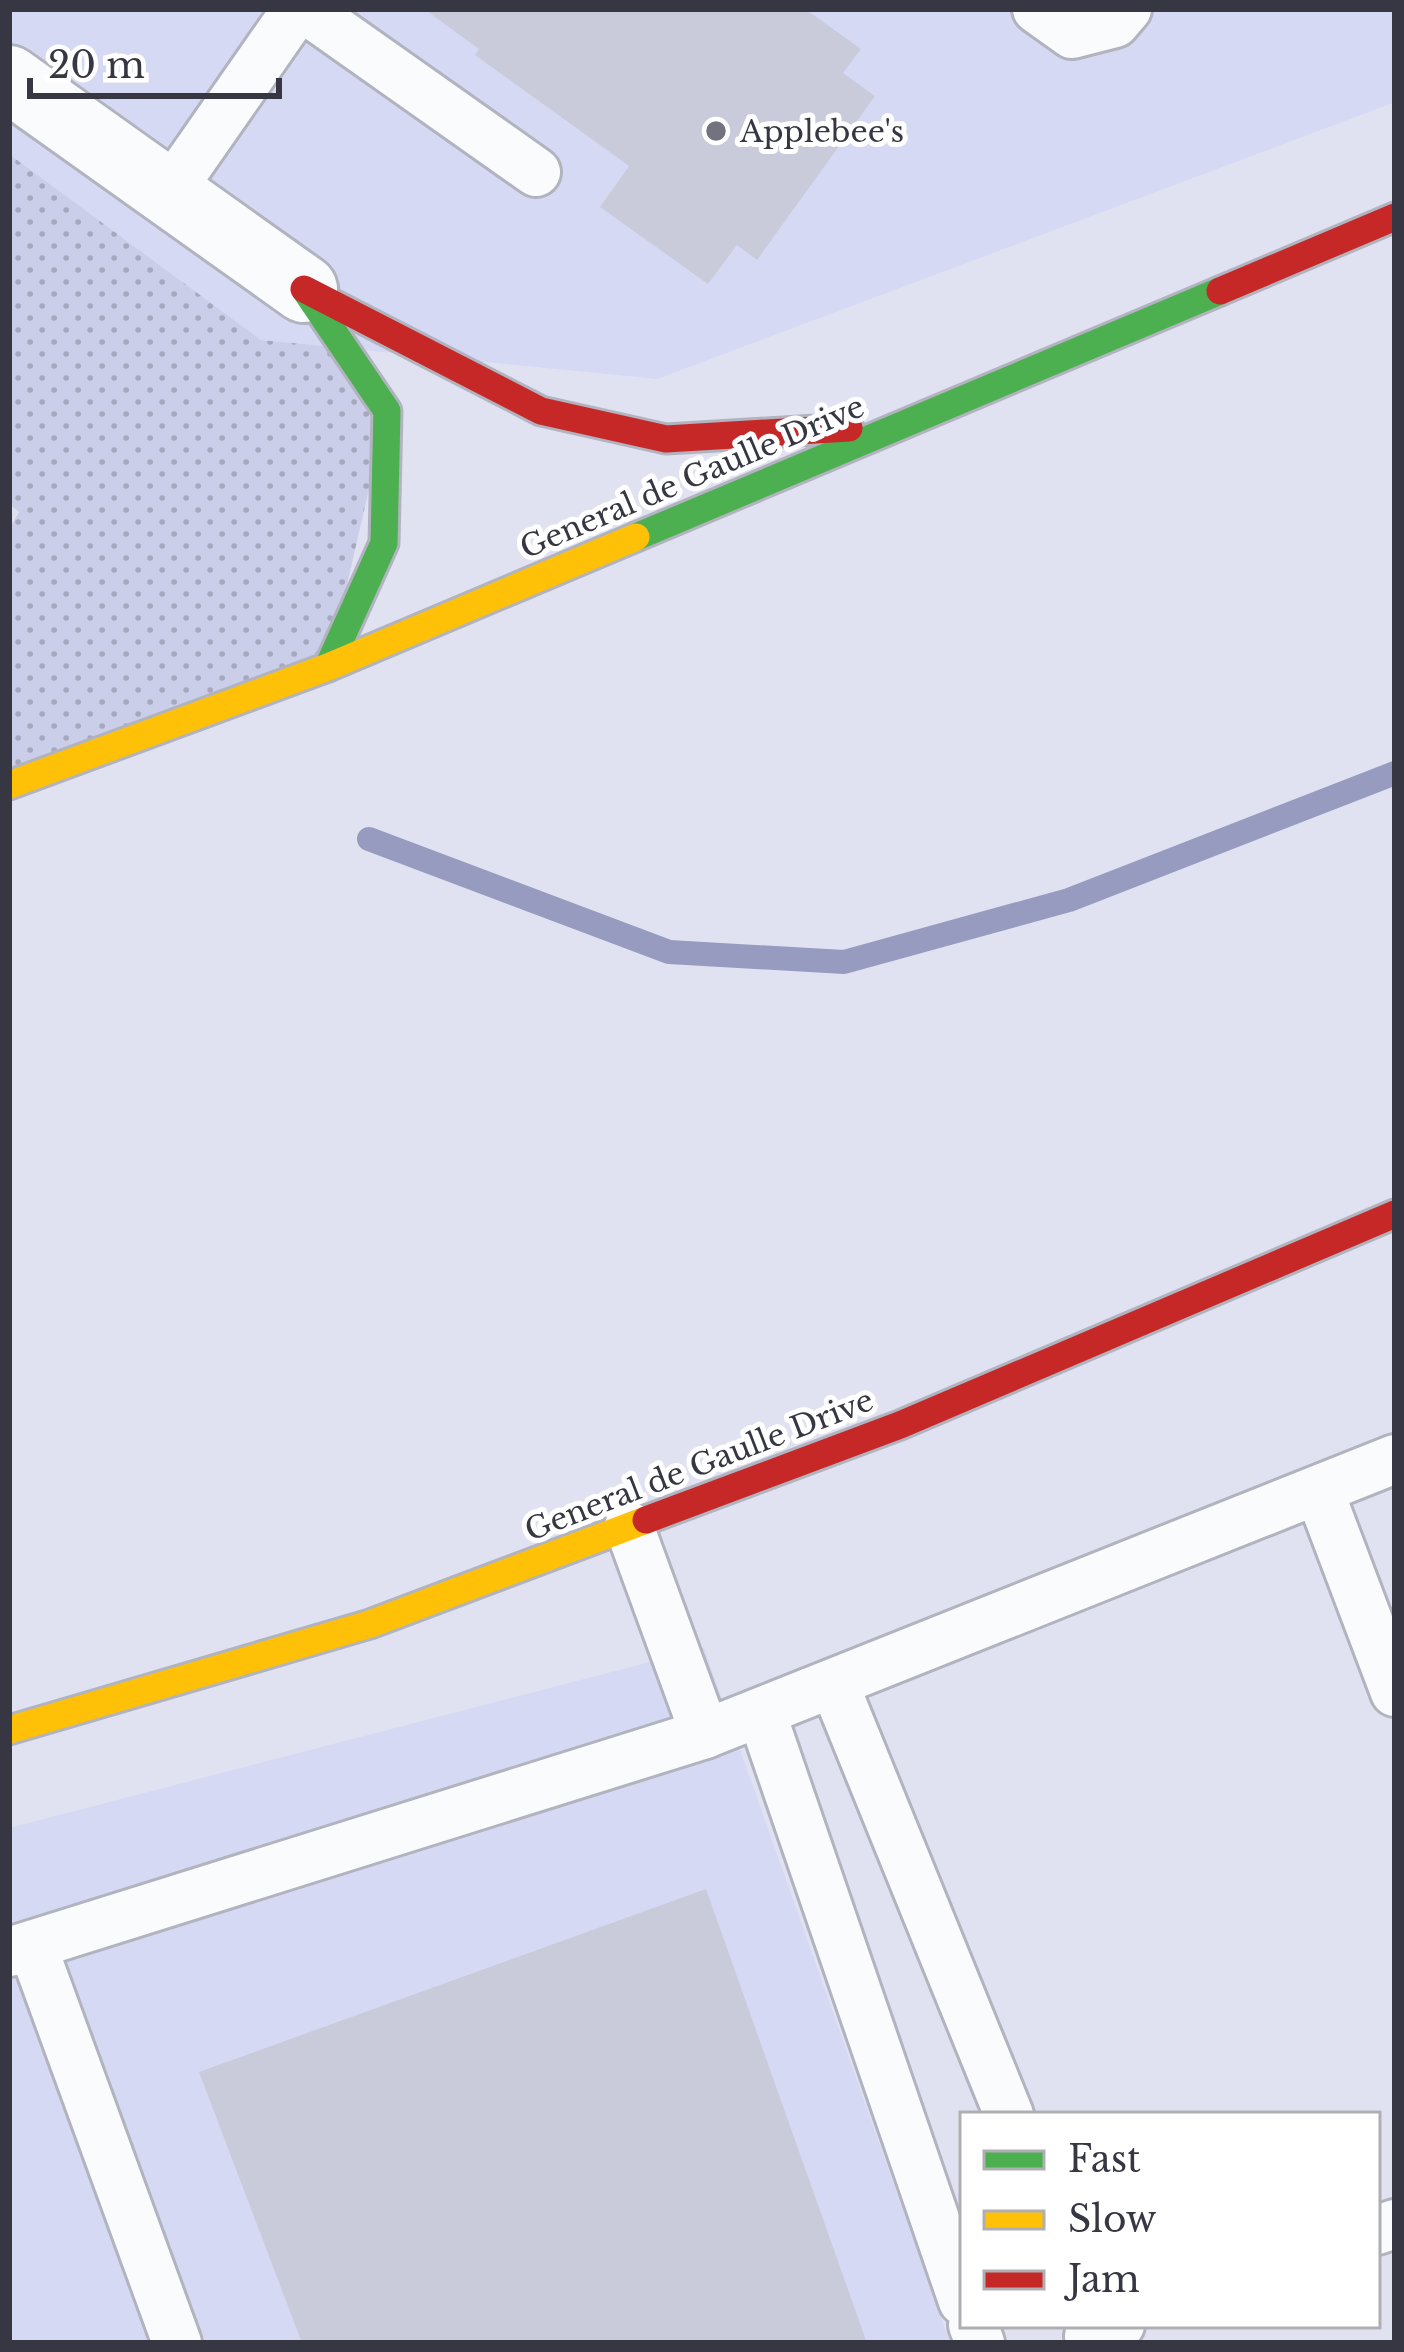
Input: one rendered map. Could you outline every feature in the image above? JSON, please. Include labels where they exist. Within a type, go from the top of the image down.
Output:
[{"type":"main road","name":"General de Gaulle Drive","points":[[9,785],[328,667],[1395,217]]},
{"type":"main road","points":[[304,289],[541,411],[666,439],[900,425]]},
{"type":"main road","points":[[304,289],[387,411],[384,543],[328,667]]},
{"type":"main road","name":"General de Gaulle Drive","points":[[9,1730],[370,1624],[900,1425],[1395,1214]]},
{"type":"street","points":[[9,79],[304,289]]},
{"type":"lane","points":[[168,194],[301,9],[536,172]]},
{"type":"lane","points":[[1037,9],[1072,34],[1114,22],[1126,9]]},
{"type":"lane","points":[[177,2343],[20,1948],[705,1734],[1395,1459]]},
{"type":"lane","points":[[1319,1491],[1395,1692]]},
{"type":"lane","points":[[629,1526],[705,1734]]},
{"type":"lane","points":[[834,1684],[1008,2112]]},
{"type":"lane","points":[[761,1712],[960,2291]]},
{"type":"shaded area","points":[[9,9],[1395,9],[1395,102],[657,379],[261,340],[9,154]]},
{"type":"shaded area","points":[[9,154],[261,340],[344,348],[387,411],[328,667],[9,785],[9,529],[19,512],[9,504]]},
{"type":"shaded area","points":[[704,1648],[950,2343],[9,2343],[9,1828]]},
{"type":"building","name":"Applebee's","points":[[424,9],[805,9],[861,49],[843,73],[875,96],[757,260],[737,245],[708,284],[600,207],[629,166],[475,55],[479,49]]},
{"type":"building","points":[[706,1889],[867,2343],[302,2343],[199,2072]]},
{"type":"waterway","points":[[369,839],[669,952],[844,962],[1069,900],[1395,773]]},
{"type":"traffic: fast","points":[[636,537],[1220,291]]},
{"type":"traffic: fast","points":[[307,293],[387,411],[384,543],[328,667]]},
{"type":"traffic: slow","points":[[9,785],[328,667],[636,537]]},
{"type":"traffic: slow","points":[[9,1730],[370,1624],[646,1520]]},
{"type":"traffic: jam","points":[[1220,291],[1395,217]]},
{"type":"traffic: jam","points":[[304,289],[541,411],[666,439],[849,428]]},
{"type":"traffic: jam","points":[[646,1520],[900,1425],[1395,1214]]},
{"type":"place","name":"Applebee's","points":[[716,131]]}]
